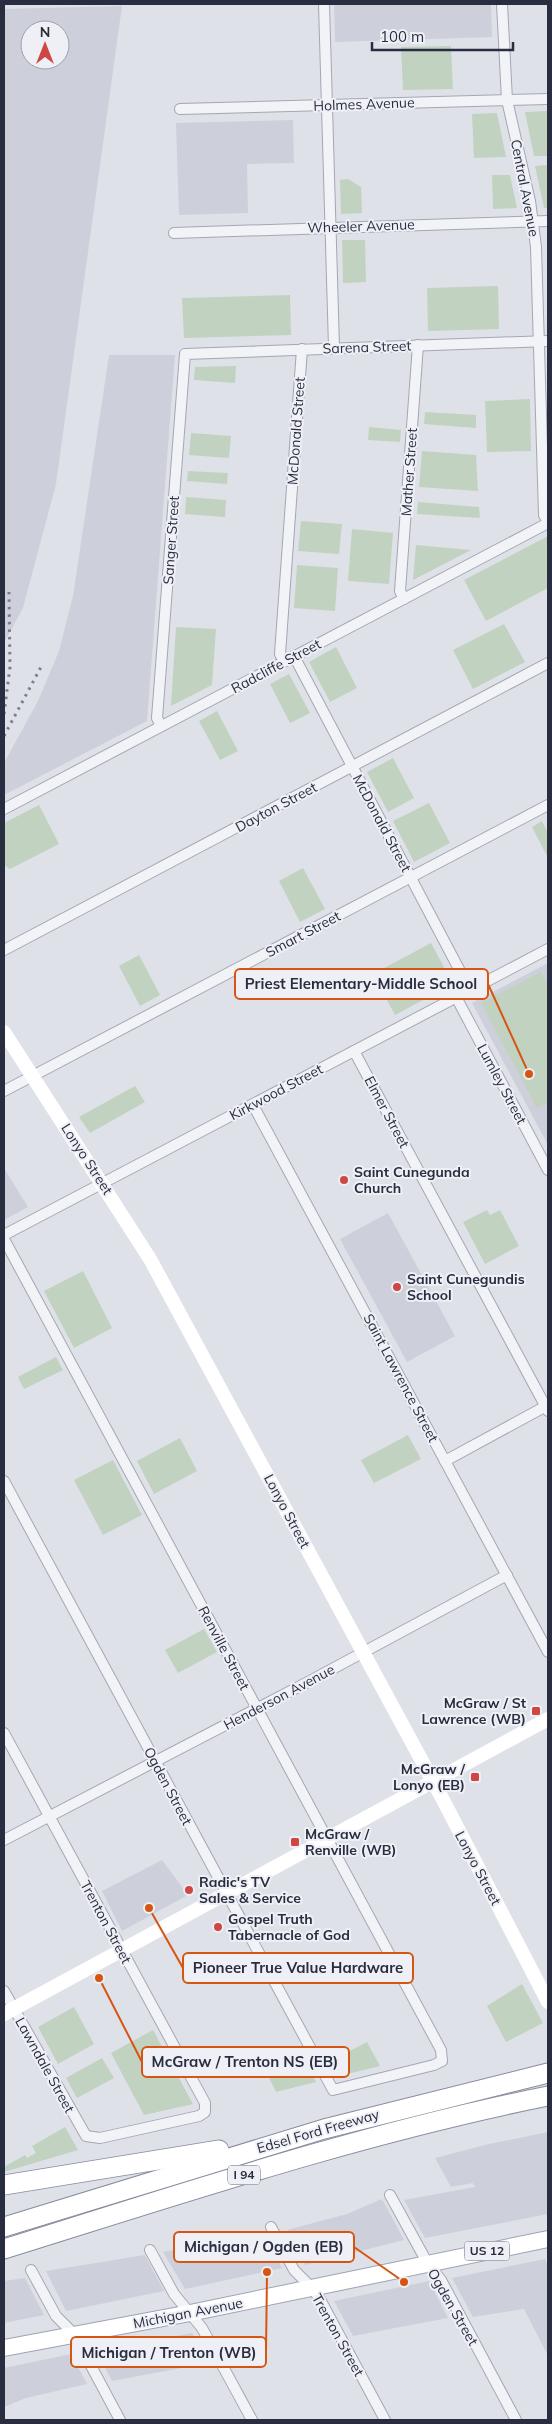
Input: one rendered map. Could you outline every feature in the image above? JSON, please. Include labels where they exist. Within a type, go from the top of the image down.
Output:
[{"type":"highway","name":"Edsel Ford Freeway","points":[[4,2226],[278,2142],[451,2095],[548,2073]]},
{"type":"highway","name":"Edsel Ford Freeway","points":[[4,2249],[330,2149],[428,2123],[548,2096]]},
{"type":"highway","points":[[4,2185],[278,2142]]},
{"type":"main road","name":"Michigan Avenue","points":[[4,2348],[190,2313],[548,2240]]},
{"type":"street","points":[[324,4],[334,347]]},
{"type":"street","name":"Central Avenue","points":[[502,4],[507,100],[533,221],[544,341],[544,515],[548,523]]},
{"type":"street","name":"Holmes Avenue","points":[[180,109],[548,99]]},
{"type":"street","name":"Wheeler Avenue","points":[[174,233],[548,221]]},
{"type":"street","name":"Sarena Street","points":[[185,354],[334,347],[544,341]]},
{"type":"street","name":"Mather Street","points":[[404,599],[400,590],[418,345]]},
{"type":"street","name":"McDonald Street","points":[[284,661],[280,654],[302,349]]},
{"type":"street","name":"Sanger Street","points":[[161,726],[157,718],[185,354]]},
{"type":"street","name":"Radcliffe Street","points":[[4,809],[548,523]]},
{"type":"street","name":"McDonald Street","points":[[294,656],[470,990]]},
{"type":"street","name":"Dayton Street","points":[[4,950],[548,664]]},
{"type":"street","name":"Smart Street","points":[[4,1091],[548,805]]},
{"type":"street","name":"Kirkwood Street","points":[[4,1235],[548,948]]},
{"type":"street","name":"Lumley Street","points":[[456,997],[548,1170]]},
{"type":"street","name":"Lonyo Street","points":[[4,1032],[103,1183],[150,1259],[433,1782],[548,2002]]},
{"type":"street","name":"Elmer Street","points":[[354,1051],[547,1408]]},
{"type":"street","name":"Saint Lawrence Street","points":[[253,1105],[548,1652]]},
{"type":"street","name":"Renville Street","points":[[4,1239],[441,2050],[442,2061],[434,2065],[333,2090]]},
{"type":"street","points":[[445,1461],[547,1408]]},
{"type":"street","name":"Ogden Street","points":[[4,1481],[333,2090]]},
{"type":"street","name":"Henderson Avenue","points":[[4,1840],[363,1653],[507,1575]]},
{"type":"street","points":[[9,2011],[548,1719]]},
{"type":"street","name":"Trenton Street","points":[[4,1733],[205,2103],[205,2112],[199,2116],[100,2138],[89,2138]]},
{"type":"street","name":"Lawndale Street","points":[[4,1991],[9,2011],[83,2133],[89,2138]]},
{"type":"street","name":"Ogden Street","points":[[390,2194],[428,2264],[441,2280],[516,2420]]},
{"type":"street","name":"Trenton Street","points":[[271,2227],[294,2270],[312,2288],[385,2420]]},
{"type":"street","points":[[150,2250],[174,2294],[202,2328],[252,2420]]},
{"type":"street","points":[[31,2270],[56,2316],[74,2334],[120,2420]]},
{"type":"shaded area","points":[[334,4],[491,4],[492,37],[335,42]]},
{"type":"shaded area","points":[[122,6],[56,484],[23,608],[4,643],[4,9]]},
{"type":"shaded area","points":[[293,120],[294,163],[247,164],[248,213],[179,215],[176,123]]},
{"type":"shaded area","points":[[109,355],[175,355],[147,721],[4,795],[4,763],[38,701],[59,651],[73,596]]},
{"type":"shaded area","points":[[548,963],[548,1145],[472,1003]]},
{"type":"shaded area","points":[[4,1168],[28,1207],[4,1220]]},
{"type":"shaded area","name":"Saint Cunegundis School","points":[[388,1213],[455,1336],[407,1362],[340,1239]]},
{"type":"shaded area","points":[[162,1860],[188,1895],[122,1931],[102,1891]]},
{"type":"shaded area","points":[[548,2132],[548,2214],[425,2238],[404,2200],[475,2187],[473,2183],[451,2187],[435,2158],[489,2144]]},
{"type":"shaded area","points":[[382,2199],[404,2240],[305,2265],[287,2230],[347,2214]]},
{"type":"shaded area","points":[[262,2232],[282,2268],[185,2289],[163,2252]]},
{"type":"shaded area","points":[[145,2255],[164,2291],[66,2311],[46,2271]]},
{"type":"shaded area","points":[[545,2259],[548,2266],[548,2356],[524,2309],[473,2317],[452,2278]]},
{"type":"shaded area","points":[[25,2278],[44,2315],[4,2323],[4,2281]]},
{"type":"shaded area","points":[[429,2281],[448,2318],[353,2336],[334,2301]]},
{"type":"shaded area","points":[[192,2333],[208,2363],[112,2381],[96,2351]]},
{"type":"shaded area","points":[[71,2354],[87,2384],[26,2398],[4,2407],[4,2368]]},
{"type":"green space","points":[[451,46],[453,89],[403,90],[401,47]]},
{"type":"green space","points":[[548,111],[548,156],[534,156],[525,112]]},
{"type":"green space","points":[[497,113],[506,157],[474,158],[472,114]]},
{"type":"green space","points":[[548,165],[548,208],[544,208],[535,166]]},
{"type":"green space","points":[[492,175],[510,175],[517,208],[493,209]]},
{"type":"green space","points":[[348,179],[361,187],[362,213],[341,214],[340,180]]},
{"type":"green space","points":[[342,240],[365,240],[366,282],[343,283]]},
{"type":"green space","points":[[498,286],[499,329],[428,331],[427,288]]},
{"type":"green space","points":[[290,295],[291,335],[184,338],[182,298]]},
{"type":"green space","points":[[236,366],[235,383],[194,380],[195,367]]},
{"type":"green space","points":[[530,399],[531,451],[487,452],[485,401]]},
{"type":"green space","points":[[425,412],[476,415],[476,428],[424,424]]},
{"type":"green space","points":[[369,427],[401,430],[400,442],[368,440]]},
{"type":"green space","points":[[191,433],[231,436],[229,458],[189,455]]},
{"type":"green space","points":[[422,451],[476,455],[478,491],[419,487]]},
{"type":"green space","points":[[188,471],[228,473],[227,484],[187,481]]},
{"type":"green space","points":[[186,497],[226,500],[225,517],[185,514]]},
{"type":"green space","points":[[418,502],[479,507],[480,518],[417,514]]},
{"type":"green space","points":[[301,521],[342,524],[339,554],[298,551]]},
{"type":"green space","points":[[352,529],[393,533],[389,584],[348,581]]},
{"type":"green space","points":[[548,536],[548,588],[486,621],[464,580]]},
{"type":"green space","points":[[416,545],[471,550],[413,580]]},
{"type":"green space","points":[[297,565],[338,568],[335,611],[294,608]]},
{"type":"green space","points":[[504,624],[525,662],[473,689],[453,650]]},
{"type":"green space","points":[[176,627],[216,629],[212,685],[171,706]]},
{"type":"green space","points":[[336,647],[357,688],[330,702],[309,662]]},
{"type":"green space","points":[[289,674],[310,713],[290,723],[270,684]]},
{"type":"green space","points":[[217,711],[238,751],[220,760],[199,721]]},
{"type":"green space","points":[[393,758],[414,798],[388,812],[367,772]]},
{"type":"green space","points":[[429,803],[450,843],[414,862],[393,821]]},
{"type":"green space","points":[[39,805],[59,844],[10,869],[4,865],[4,823]]},
{"type":"green space","points":[[542,821],[548,833],[548,858],[532,827]]},
{"type":"green space","points":[[303,868],[325,909],[300,922],[279,881]]},
{"type":"green space","points":[[431,943],[453,984],[395,1015],[373,974]]},
{"type":"green space","points":[[139,955],[160,995],[140,1006],[119,966]]},
{"type":"green space","points":[[541,972],[548,985],[548,1103],[537,1108],[481,1003]]},
{"type":"green space","points":[[135,1086],[145,1102],[90,1133],[79,1117]]},
{"type":"green space","points":[[487,1210],[490,1215],[500,1210],[519,1246],[485,1264],[463,1222]]},
{"type":"green space","points":[[83,1271],[112,1328],[74,1348],[44,1291]]},
{"type":"green space","points":[[56,1357],[63,1370],[24,1389],[18,1377]]},
{"type":"green space","points":[[408,1435],[421,1459],[374,1483],[361,1460]]},
{"type":"green space","points":[[180,1438],[197,1471],[154,1494],[137,1461]]},
{"type":"green space","points":[[113,1460],[142,1515],[103,1535],[74,1480]]},
{"type":"green space","points":[[204,1629],[217,1652],[178,1673],[165,1650]]},
{"type":"green space","points":[[522,1984],[543,2023],[506,2042],[487,2006]]},
{"type":"green space","points":[[74,2007],[94,2044],[58,2064],[38,2027]]},
{"type":"green space","points":[[153,2030],[193,2104],[144,2115],[111,2053]]},
{"type":"green space","points":[[367,2042],[380,2066],[339,2076],[330,2061]]},
{"type":"green space","points":[[102,2058],[114,2078],[77,2098],[66,2078]]},
{"type":"green space","points":[[304,2059],[316,2082],[276,2092],[269,2078]]},
{"type":"green space","points":[[65,2127],[78,2150],[4,2172],[4,2167],[25,2155],[27,2158],[36,2153],[32,2146]]},
{"type":"railway","points":[[4,714],[10,667],[9,592]]},
{"type":"railway","points":[[4,736],[41,667]]},
{"type":"place","name":"Priest Elementary‑Middle School","points":[[529,1074]]},
{"type":"place","name":"Saint Cunegunda Church","points":[[344,1180]]},
{"type":"place","name":"Saint Cunegundis School","points":[[397,1287]]},
{"type":"place","name":"McGraw / St Lawrence (WB)","points":[[536,1711]]},
{"type":"place","name":"McGraw / Lonyo (EB)","points":[[475,1777]]},
{"type":"place","name":"McGraw / Renville (WB)","points":[[295,1842]]},
{"type":"place","name":"Radic's TV Sales & Service","points":[[189,1890]]},
{"type":"place","name":"Pioneer True Value Hardware","points":[[149,1908]]},
{"type":"place","name":"Gospel Truth Tabernacle of God","points":[[218,1927]]},
{"type":"place","name":"McGraw / Trenton NS (EB)","points":[[99,1978]]},
{"type":"place","name":"Michigan / Trenton (WB)","points":[[267,2272]]},
{"type":"place","name":"Michigan / Ogden (EB)","points":[[404,2282]]}]
